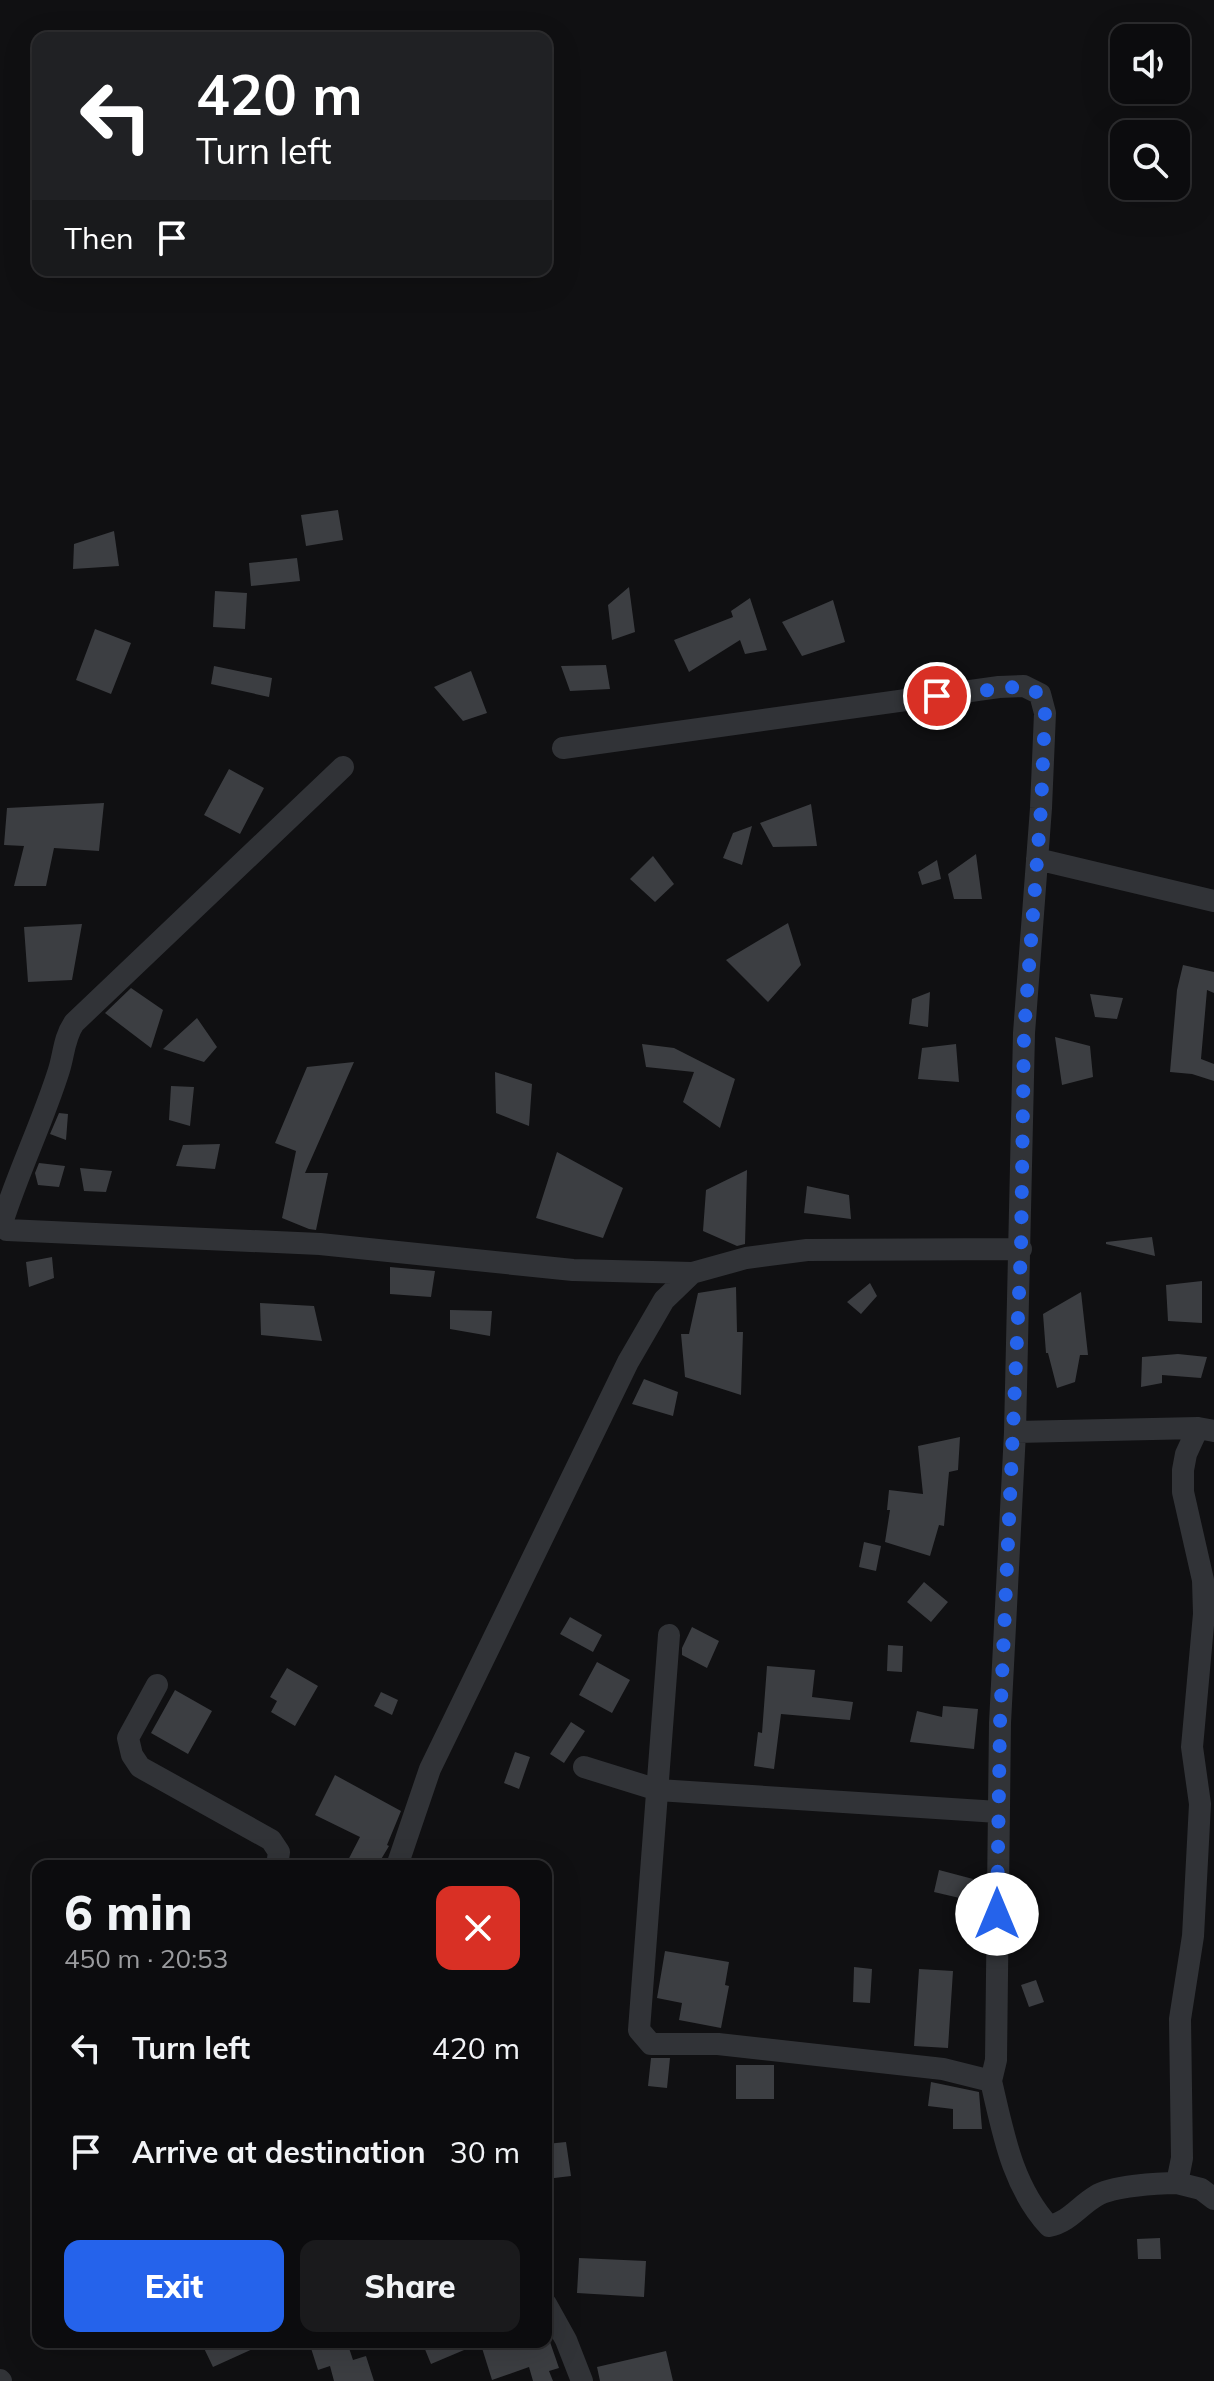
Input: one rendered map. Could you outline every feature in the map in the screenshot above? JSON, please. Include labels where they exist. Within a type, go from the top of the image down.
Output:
[{"type":"street","points":[[563,748],[1024,686],[1040,694],[1045,713],[1024,1033],[1015,1432],[998,1812],[996,2060],[991,2081],[1008,2155],[1036,2212],[1049,2226],[1061,2224],[1098,2194],[1153,2183],[1177,2183],[1201,2189],[1214,2199]]},
{"type":"street","points":[[343,767],[74,1023],[66,1037],[59,1069],[3,1220],[7,1230],[320,1244],[573,1270],[692,1273],[746,1258],[807,1250],[1021,1249]]},
{"type":"street","points":[[1037,859],[1214,901]]},
{"type":"street","points":[[399,1860],[430,1769],[628,1362],[664,1300],[692,1273]]},
{"type":"street","points":[[1015,1432],[1206,1430]]},
{"type":"street","points":[[1177,2183],[1182,2158],[1179,2030],[1193,1936],[1200,1804],[1192,1747],[1204,1614],[1203,1580],[1183,1492],[1183,1470],[1186,1454],[1206,1430]]},
{"type":"street","points":[[669,1635],[639,2030],[643,2038],[651,2044],[718,2044],[943,2069],[991,2081]]},
{"type":"street","points":[[157,1685],[128,1738],[132,1755],[140,1767],[271,1840],[279,1852],[278,1860]]},
{"type":"street","points":[[584,1767],[658,1790],[998,1812]]},
{"type":"street","points":[[552,2315],[582,2381]]},
{"type":"building","points":[[338,510],[343,540],[306,546],[301,515]]},
{"type":"building","points":[[114,531],[119,566],[73,569],[74,544]]},
{"type":"building","points":[[297,558],[300,581],[251,586],[249,563]]},
{"type":"building","points":[[629,587],[635,632],[612,640],[608,605]]},
{"type":"building","points":[[215,591],[247,593],[245,629],[213,627]]},
{"type":"building","points":[[750,598],[767,650],[745,654],[740,640],[689,672],[674,640],[733,617],[731,611]]},
{"type":"building","points":[[833,600],[845,642],[802,656],[782,622]]},
{"type":"building","points":[[95,629],[131,643],[111,694],[76,680]]},
{"type":"building","points":[[606,665],[610,689],[570,691],[561,666]]},
{"type":"building","points":[[214,666],[272,678],[269,697],[211,684]]},
{"type":"building","points":[[471,671],[487,713],[463,721],[434,687]]},
{"type":"building","points":[[229,769],[264,788],[240,834],[204,815]]},
{"type":"building","points":[[104,803],[99,851],[54,848],[46,886],[14,886],[24,846],[4,845],[7,808]]},
{"type":"building","points":[[811,804],[817,846],[773,847],[760,823]]},
{"type":"building","points":[[752,826],[742,865],[723,858],[733,833]]},
{"type":"building","points":[[976,854],[982,899],[954,899],[948,874]]},
{"type":"building","points":[[653,856],[674,884],[655,902],[630,879]]},
{"type":"building","points":[[937,860],[941,879],[922,885],[918,872]]},
{"type":"building","points":[[788,923],[801,965],[768,1002],[726,960]]},
{"type":"building","points":[[82,924],[72,980],[28,982],[24,927]]},
{"type":"building","points":[[1183,965],[1214,972],[1214,993],[1207,990],[1201,1059],[1214,1064],[1214,1081],[1192,1074],[1170,1072],[1177,990]]},
{"type":"building","points":[[131,988],[163,1010],[151,1048],[105,1013]]},
{"type":"building","points":[[930,992],[928,1027],[909,1024],[912,999]]},
{"type":"building","points":[[1090,994],[1123,998],[1117,1019],[1095,1017]]},
{"type":"building","points":[[197,1018],[217,1047],[204,1062],[163,1049]]},
{"type":"building","points":[[1055,1037],[1090,1046],[1093,1077],[1062,1085]]},
{"type":"building","points":[[642,1044],[674,1048],[735,1079],[720,1128],[683,1102],[694,1072],[646,1067]]},
{"type":"building","points":[[956,1044],[959,1082],[918,1079],[922,1048]]},
{"type":"building","points":[[354,1062],[305,1173],[328,1173],[316,1230],[309,1229],[282,1218],[296,1151],[275,1143],[307,1067]]},
{"type":"building","points":[[495,1072],[532,1084],[529,1126],[496,1113]]},
{"type":"building","points":[[171,1086],[194,1087],[190,1126],[169,1120]]},
{"type":"building","points":[[59,1113],[68,1114],[66,1140],[50,1134]]},
{"type":"building","points":[[220,1144],[215,1169],[176,1166],[183,1145]]},
{"type":"building","points":[[557,1152],[623,1188],[603,1238],[536,1218]]},
{"type":"building","points":[[39,1163],[65,1166],[59,1187],[38,1185],[35,1173]]},
{"type":"building","points":[[80,1168],[112,1171],[106,1192],[84,1191]]},
{"type":"building","points":[[747,1170],[745,1244],[737,1246],[703,1231],[706,1190]]},
{"type":"building","points":[[807,1186],[849,1195],[851,1219],[804,1213]]},
{"type":"building","points":[[1152,1237],[1155,1256],[1106,1244],[1106,1242]]},
{"type":"building","points":[[52,1257],[54,1278],[29,1287],[26,1262]]},
{"type":"building","points":[[390,1267],[435,1271],[431,1297],[390,1294]]},
{"type":"building","points":[[1202,1281],[1202,1323],[1168,1321],[1166,1285]]},
{"type":"building","points":[[870,1283],[877,1296],[861,1314],[847,1302]]},
{"type":"building","points":[[736,1287],[737,1332],[743,1332],[741,1395],[685,1377],[681,1334],[689,1334],[698,1293]]},
{"type":"building","points":[[1081,1292],[1088,1355],[1080,1355],[1075,1382],[1057,1388],[1046,1353],[1043,1314]]},
{"type":"building","points":[[260,1303],[314,1306],[322,1341],[261,1335]]},
{"type":"building","points":[[450,1310],[492,1311],[490,1336],[450,1329]]},
{"type":"building","points":[[1178,1354],[1207,1357],[1201,1378],[1162,1375],[1162,1383],[1141,1387],[1142,1357]]},
{"type":"building","points":[[644,1379],[678,1392],[673,1416],[632,1404]]},
{"type":"building","points":[[960,1437],[958,1470],[949,1472],[944,1526],[939,1525],[930,1556],[885,1542],[890,1510],[887,1510],[889,1490],[923,1494],[918,1446]]},
{"type":"building","points":[[864,1542],[881,1546],[876,1571],[859,1567]]},
{"type":"building","points":[[924,1582],[948,1602],[931,1622],[907,1602]]},
{"type":"building","points":[[570,1617],[602,1635],[593,1652],[560,1634]]},
{"type":"building","points":[[692,1627],[719,1641],[707,1668],[682,1655]]},
{"type":"building","points":[[888,1645],[903,1646],[902,1672],[887,1671]]},
{"type":"building","points":[[597,1662],[630,1680],[612,1713],[579,1695]]},
{"type":"building","points":[[767,1666],[815,1670],[812,1697],[853,1702],[850,1720],[781,1714],[774,1769],[754,1766],[758,1732],[762,1733]]},
{"type":"building","points":[[287,1668],[318,1686],[295,1726],[271,1712],[277,1701],[270,1697]]},
{"type":"building","points":[[175,1690],[212,1711],[188,1754],[151,1733]]},
{"type":"building","points":[[381,1692],[398,1700],[392,1715],[374,1706]]},
{"type":"building","points":[[943,1706],[978,1709],[974,1749],[910,1742],[917,1711],[942,1717]]},
{"type":"building","points":[[571,1722],[585,1731],[564,1763],[550,1754]]},
{"type":"building","points":[[515,1752],[530,1757],[519,1789],[504,1783]]},
{"type":"building","points":[[335,1775],[401,1811],[381,1860],[348,1860],[360,1837],[315,1815]]},
{"type":"building","points":[[939,1870],[973,1879],[968,1900],[934,1892]]},
{"type":"building","points":[[665,1951],[729,1962],[725,1985],[729,1986],[721,2028],[679,2020],[682,2003],[657,1998]]},
{"type":"building","points":[[854,1967],[872,1969],[870,2003],[853,2002]]},
{"type":"building","points":[[919,1969],[953,1971],[948,2048],[914,2046]]},
{"type":"building","points":[[1036,1980],[1044,2002],[1029,2007],[1021,1985]]},
{"type":"building","points":[[651,2058],[670,2058],[667,2088],[648,2086]]},
{"type":"building","points":[[736,2065],[774,2065],[774,2099],[736,2099]]},
{"type":"building","points":[[931,2082],[979,2092],[982,2129],[953,2129],[953,2109],[928,2106]]},
{"type":"building","points":[[566,2142],[571,2176],[552,2178],[552,2143]]},
{"type":"building","points":[[1160,2238],[1161,2259],[1138,2259],[1137,2239]]},
{"type":"building","points":[[579,2258],[646,2261],[644,2297],[577,2293]]},
{"type":"building","points":[[204,2348],[255,2348],[213,2367]]},
{"type":"building","points":[[311,2348],[349,2348],[353,2360],[366,2356],[374,2381],[334,2381],[330,2366],[318,2370]]},
{"type":"building","points":[[424,2348],[469,2348],[431,2364]]},
{"type":"building","points":[[482,2348],[552,2348],[559,2368],[549,2371],[553,2381],[533,2381],[529,2367],[492,2380]]},
{"type":"building","points":[[666,2351],[673,2381],[600,2381],[597,2367]]},
{"type":"route","points":[[937,696],[1024,686],[1040,694],[1045,713],[1024,1033],[1021,1249],[1000,1723],[997,1914]]}]
